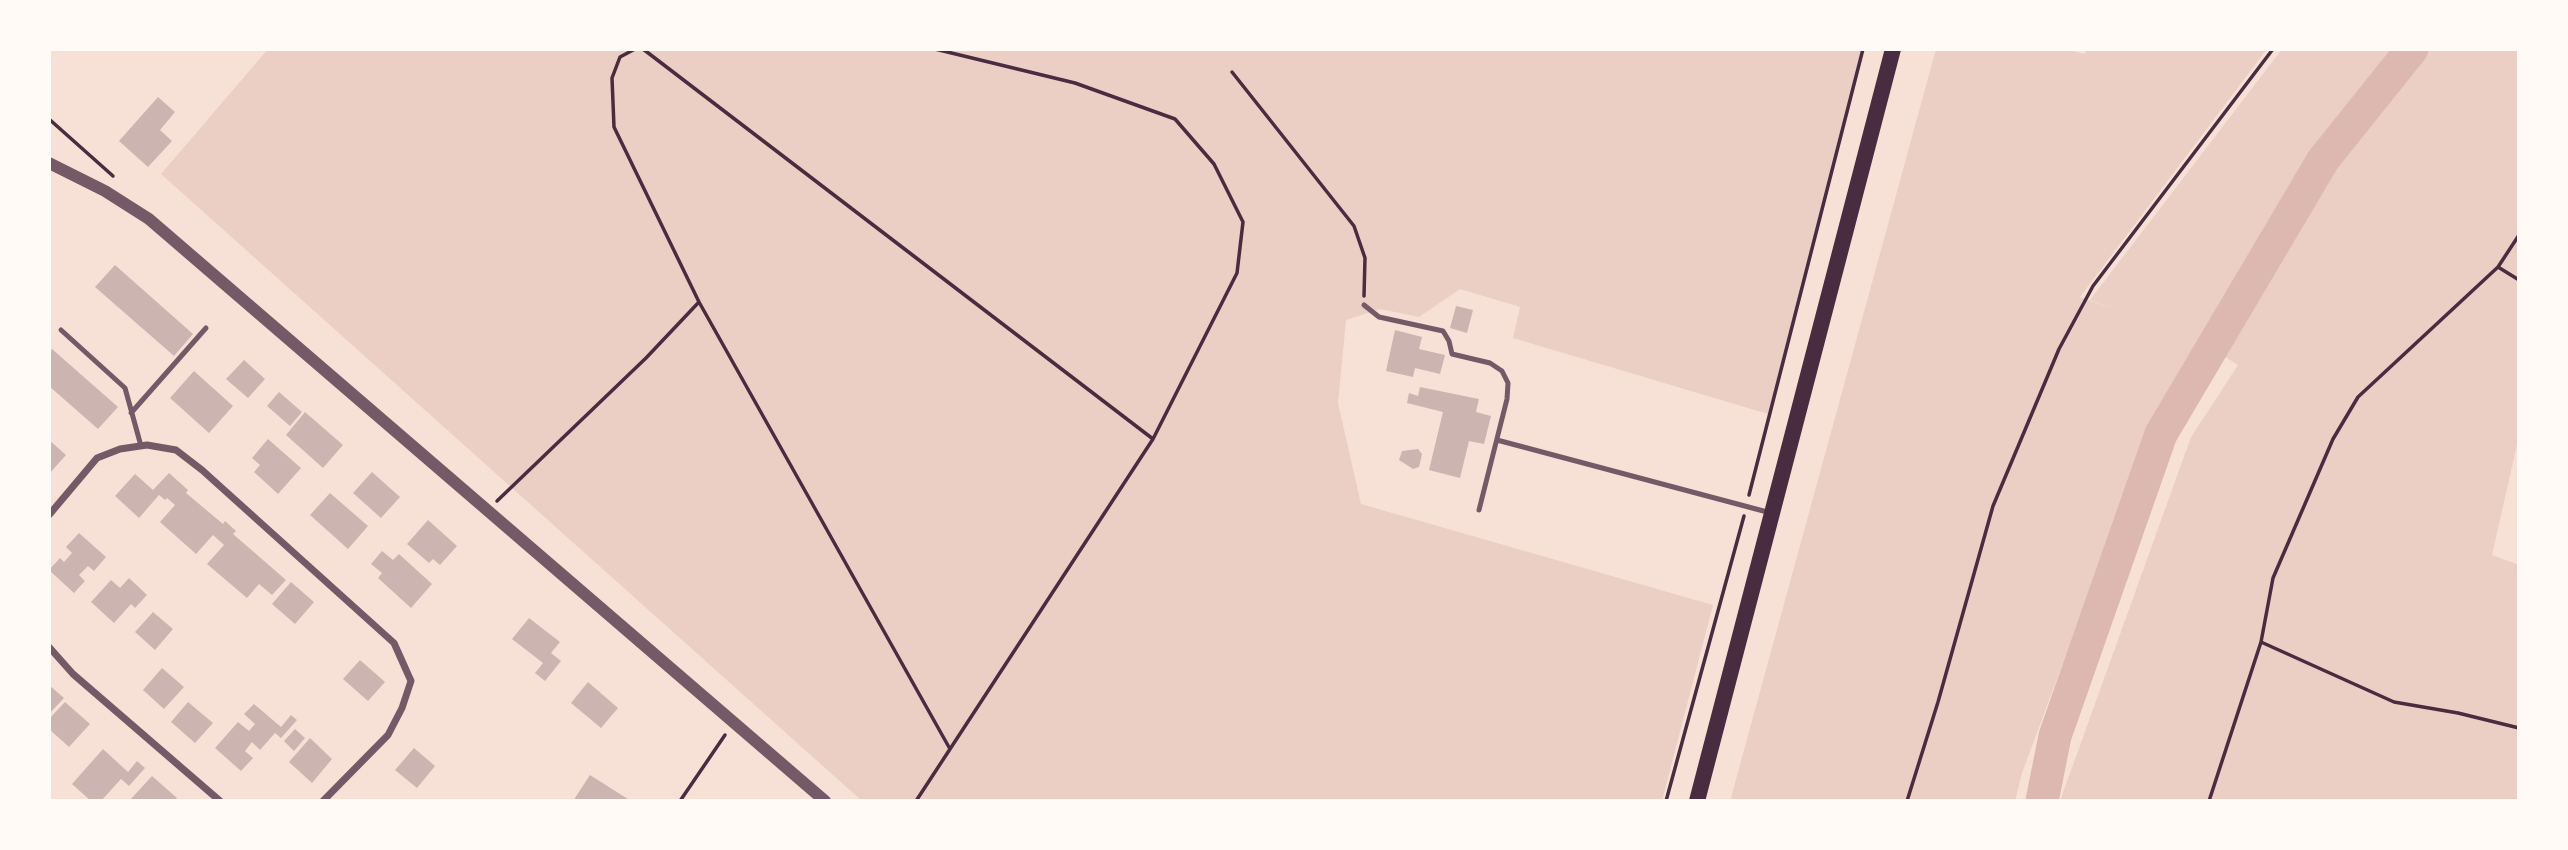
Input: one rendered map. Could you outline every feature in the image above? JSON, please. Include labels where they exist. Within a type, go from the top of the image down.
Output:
[{"type":"main road","points":[[1697,801],[1893,49]]},
{"type":"street","points":[[49,163],[105,191],[149,219],[825,801]]},
{"type":"street","points":[[49,515],[97,458],[121,449],[147,445],[176,450],[394,643],[411,681],[402,708],[388,735],[323,801]]},
{"type":"street","points":[[49,647],[73,674],[220,801]]},
{"type":"lane","points":[[1364,305],[1379,317],[1443,331],[1452,354],[1490,363],[1502,371],[1507,383],[1507,399],[1479,510]]},
{"type":"lane","points":[[131,413],[206,328]]},
{"type":"lane","points":[[61,330],[125,388],[141,446]]},
{"type":"lane","points":[[1497,440],[1772,513]]},
{"type":"path","points":[[635,49],[620,57],[612,78],[614,127],[699,302],[950,749]]},
{"type":"path","points":[[643,49],[1153,439]]},
{"type":"path","points":[[916,801],[1153,439],[1237,273],[1243,222],[1214,164],[1175,119],[1075,83],[935,49]]},
{"type":"path","points":[[1666,801],[1747,505],[1863,49]]},
{"type":"path","points":[[1907,801],[1993,506],[2059,349],[2093,286],[2273,49]]},
{"type":"path","points":[[1232,72],[1354,226],[1365,258],[1364,305]]},
{"type":"path","points":[[49,119],[113,177]]},
{"type":"path","points":[[2209,801],[2261,642],[2273,578],[2333,439],[2358,397],[2498,267],[2519,236]]},
{"type":"path","points":[[2498,267],[2519,280]]},
{"type":"path","points":[[488,510],[646,358],[699,302]]},
{"type":"path","points":[[2261,642],[2394,702],[2458,713],[2519,728]]},
{"type":"path","points":[[680,801],[734,722]]},
{"type":"shaded area","points":[[268,49],[1861,49],[1768,414],[1513,338],[1520,307],[1460,289],[1419,317],[1380,309],[1346,320],[1338,403],[1361,504],[1713,605],[1662,801],[862,801],[161,174]]},
{"type":"shaded area","points":[[1936,49],[2067,49],[2084,54],[2088,49],[2267,49],[2080,297],[2119,311],[2090,300],[2282,49],[2519,49],[2519,436],[2492,555],[2519,565],[2519,801],[2060,801],[2191,437],[2238,365],[2199,340],[2149,431],[2022,773],[2015,801],[1730,801]]},
{"type":"building","points":[[158,97],[175,112],[160,130],[172,141],[148,167],[119,141]]},
{"type":"building","points":[[115,265],[193,334],[174,356],[95,287]]},
{"type":"building","points":[[1456,306],[1473,310],[1467,333],[1450,328]]},
{"type":"building","points":[[1395,330],[1422,337],[1419,349],[1445,355],[1440,374],[1415,368],[1413,377],[1386,371]]},
{"type":"building","points":[[52,349],[118,407],[98,429],[49,386],[49,353]]},
{"type":"building","points":[[244,360],[265,379],[248,398],[226,379]]},
{"type":"building","points":[[194,371],[233,406],[209,433],[170,398]]},
{"type":"building","points":[[1420,387],[1479,399],[1476,412],[1491,416],[1484,444],[1469,441],[1460,478],[1429,470],[1443,412],[1407,403],[1409,393],[1418,396]]},
{"type":"building","points":[[279,392],[302,412],[290,426],[267,406]]},
{"type":"building","points":[[305,412],[343,445],[323,468],[286,435]]},
{"type":"building","points":[[268,439],[301,468],[278,494],[254,472],[260,465],[252,458]]},
{"type":"building","points":[[49,440],[66,455],[49,474]]},
{"type":"building","points":[[1418,449],[1422,454],[1419,467],[1413,469],[1399,460],[1402,451]]},
{"type":"building","points":[[372,472],[400,497],[381,518],[353,493]]},
{"type":"building","points":[[169,473],[188,490],[186,493],[223,524],[225,521],[236,531],[233,534],[286,580],[272,595],[259,584],[247,598],[207,564],[224,545],[213,535],[196,554],[160,522],[175,505],[167,498],[165,500],[159,495],[139,518],[115,496],[135,474],[153,490]]},
{"type":"building","points":[[330,493],[368,526],[348,549],[310,515]]},
{"type":"building","points":[[428,520],[457,546],[440,565],[433,559],[429,563],[407,544]]},
{"type":"building","points":[[79,533],[106,557],[94,571],[88,566],[79,575],[85,581],[74,593],[49,570],[60,558],[64,562],[72,553],[66,547]]},
{"type":"building","points":[[382,551],[393,560],[399,554],[432,584],[411,608],[378,578],[382,573],[371,564]]},
{"type":"building","points":[[129,578],[147,595],[135,608],[131,604],[114,623],[91,602],[111,580],[120,588]]},
{"type":"building","points":[[291,582],[314,602],[295,624],[272,604]]},
{"type":"building","points":[[153,612],[173,629],[155,650],[135,632]]},
{"type":"building","points":[[529,618],[560,642],[551,653],[561,661],[545,681],[535,673],[543,663],[512,639]]},
{"type":"building","points":[[360,660],[385,682],[368,701],[343,679]]},
{"type":"building","points":[[162,668],[184,687],[164,709],[143,690]]},
{"type":"building","points":[[588,682],[618,708],[601,728],[571,703]]},
{"type":"building","points":[[49,685],[64,698],[49,714]]},
{"type":"building","points":[[65,702],[90,724],[69,747],[49,729],[49,719]]},
{"type":"building","points":[[188,702],[213,723],[195,743],[171,722]]},
{"type":"building","points":[[254,704],[281,727],[291,715],[297,720],[281,738],[275,733],[260,750],[252,742],[245,751],[253,758],[241,771],[215,748],[238,722],[249,731],[255,724],[244,714]]},
{"type":"building","points":[[295,729],[305,738],[294,751],[284,741]]},
{"type":"building","points":[[310,738],[332,759],[312,783],[289,762]]},
{"type":"building","points":[[414,748],[435,766],[417,788],[395,770]]},
{"type":"building","points":[[103,749],[128,772],[137,761],[145,768],[129,786],[121,779],[101,801],[91,801],[72,784]]},
{"type":"building","points":[[590,775],[631,801],[573,801]]},
{"type":"building","points":[[152,776],[177,798],[174,801],[129,801]]},
{"type":"waterway","points":[[2042,801],[2055,736],[2161,434],[2323,160],[2412,49]]}]
